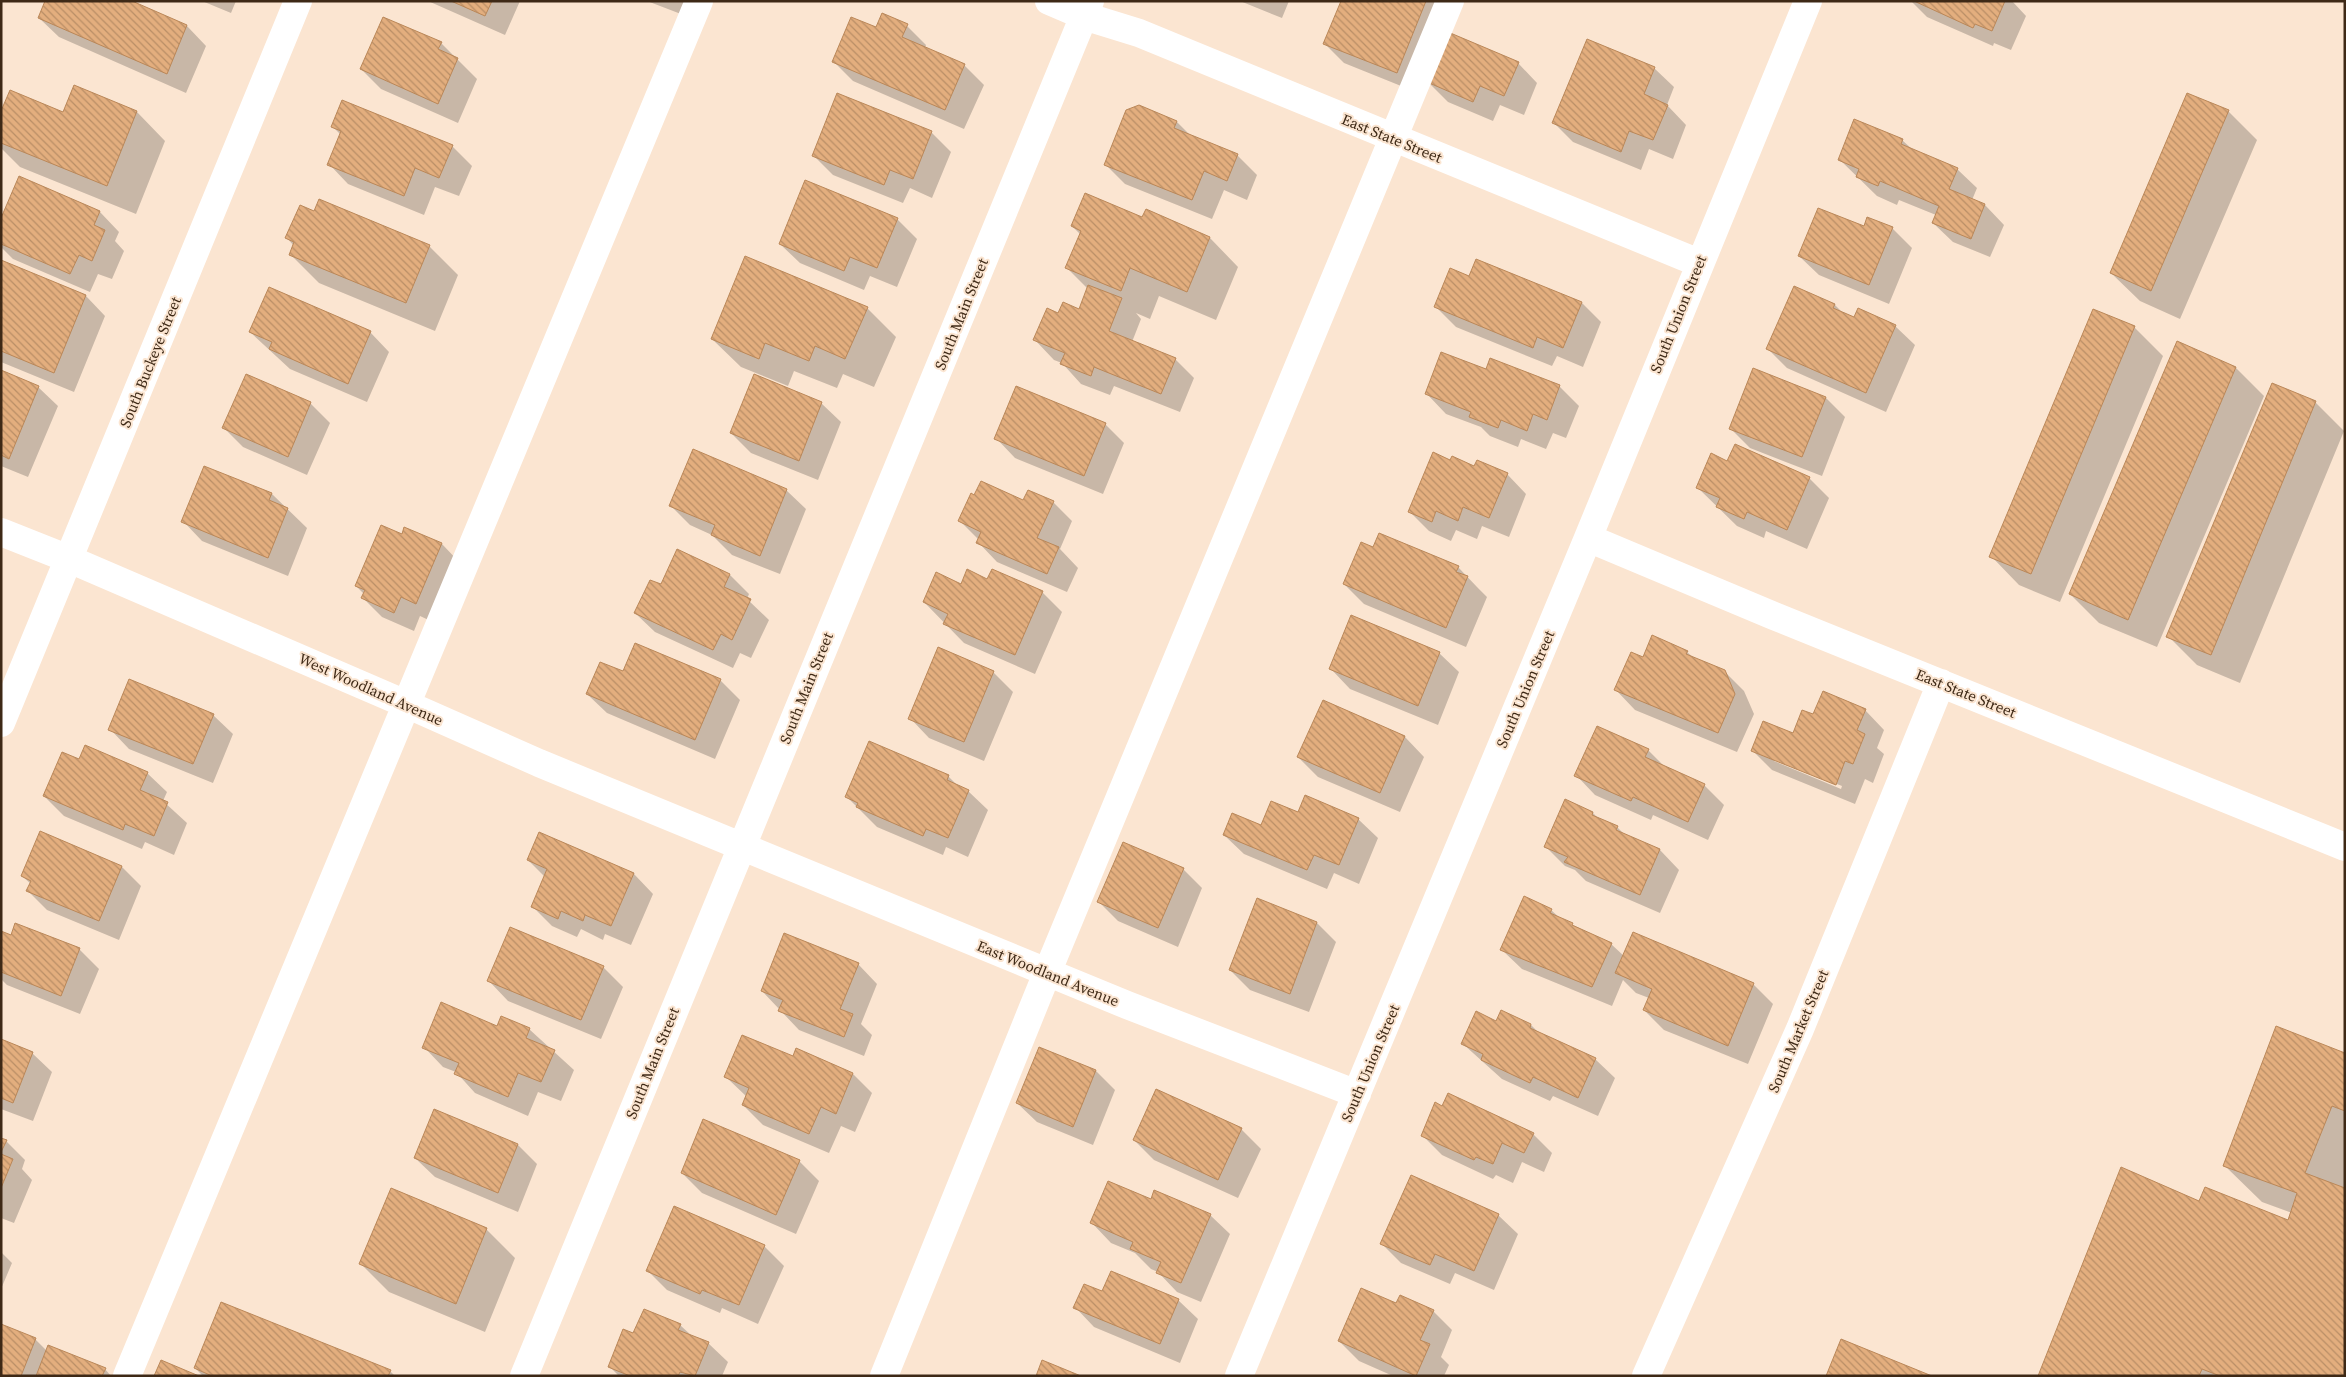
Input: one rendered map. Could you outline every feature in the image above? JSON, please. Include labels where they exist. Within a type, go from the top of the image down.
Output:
[{"type":"street","name":"South Buckeye Street","points":[[1,723],[298,1]]},
{"type":"street","points":[[127,1376],[699,1]]},
{"type":"street","name":"East State Street","points":[[1049,1],[1087,9],[1139,33],[1394,139],[1699,263]]},
{"type":"street","points":[[884,1376],[1048,972],[1450,1]]},
{"type":"street","name":"South Union Street","points":[[1239,1376],[1588,538],[1699,263],[1808,1]]},
{"type":"street","name":"South Main Street","points":[[524,1376],[740,847],[1087,9]]},
{"type":"street","name":"West Woodland Avenue","points":[[1,532],[69,559],[406,704],[539,764],[740,847]]},
{"type":"street","name":"East State Street","points":[[1588,538],[1774,616],[2345,846]]},
{"type":"street","name":"South Market Street","points":[[1646,1376],[1800,1029],[1942,683]]},
{"type":"street","name":"East Woodland Avenue","points":[[740,847],[1048,972],[1357,1094]]},
{"type":"building","points":[[45,1],[132,1],[187,25],[167,74],[38,18]]},
{"type":"building","points":[[451,1],[492,1],[485,16]]},
{"type":"building","points":[[1341,1],[1426,1],[1397,73],[1323,44]]},
{"type":"building","points":[[1914,1],[2005,1],[1992,31],[1975,24],[1973,28]]},
{"type":"building","points":[[882,13],[908,24],[902,37],[965,64],[945,110],[832,62],[851,17],[876,27]]},
{"type":"building","points":[[383,17],[442,42],[438,49],[458,58],[438,104],[360,69]]},
{"type":"building","points":[[1448,32],[1519,62],[1504,96],[1480,86],[1473,102],[1427,82]]},
{"type":"building","points":[[1587,39],[1655,67],[1644,94],[1668,105],[1653,140],[1629,131],[1621,152],[1552,123]]},
{"type":"building","points":[[74,85],[137,111],[107,186],[1,143],[1,111],[10,90],[63,112]]},
{"type":"building","points":[[837,93],[932,131],[913,179],[890,170],[884,185],[812,156]]},
{"type":"building","points":[[2187,93],[2229,110],[2151,291],[2110,273]]},
{"type":"building","points":[[342,100],[453,145],[439,178],[415,168],[404,196],[327,165],[341,131],[331,127]]},
{"type":"building","points":[[1139,105],[1177,121],[1174,128],[1238,154],[1227,181],[1204,171],[1192,200],[1104,165],[1126,110]]},
{"type":"building","points":[[1854,119],[1903,139],[1901,144],[1958,168],[1949,189],[1985,204],[1971,239],[1932,223],[1939,206],[1880,181],[1878,186],[1856,177],[1859,169],[1838,160]]},
{"type":"building","points":[[19,176],[100,211],[94,225],[105,230],[92,261],[79,255],[70,274],[1,244],[1,218]]},
{"type":"building","points":[[805,180],[898,218],[877,268],[850,257],[844,271],[779,244]]},
{"type":"building","points":[[1085,193],[1142,217],[1146,209],[1210,237],[1187,292],[1130,268],[1121,291],[1065,268],[1081,231],[1071,226]]},
{"type":"building","points":[[319,199],[430,245],[406,303],[289,255],[294,242],[285,238],[300,205],[314,211]]},
{"type":"building","points":[[1818,208],[1864,226],[1867,217],[1893,227],[1869,285],[1798,256]]},
{"type":"building","points":[[745,256],[868,307],[845,359],[815,346],[809,361],[765,343],[759,359],[711,339]]},
{"type":"building","points":[[1476,259],[1582,302],[1563,348],[1537,337],[1533,348],[1434,307],[1450,268],[1469,276]]},
{"type":"building","points":[[1,260],[86,295],[54,373],[1,351]]},
{"type":"building","points":[[1088,285],[1122,298],[1109,331],[1176,358],[1161,394],[1094,367],[1091,376],[1060,364],[1065,353],[1033,340],[1047,308],[1058,313],[1063,302],[1079,309]]},
{"type":"building","points":[[1794,286],[1835,304],[1833,308],[1854,317],[1858,308],[1896,325],[1866,393],[1766,349]]},
{"type":"building","points":[[269,287],[371,331],[348,384],[269,349],[272,342],[249,332]]},
{"type":"building","points":[[2093,309],[2135,326],[2031,574],[1989,557]]},
{"type":"building","points":[[2177,341],[2236,367],[2128,620],[2069,594]]},
{"type":"building","points":[[1441,352],[1486,369],[1490,358],[1560,385],[1547,420],[1533,414],[1527,431],[1501,420],[1498,428],[1469,417],[1471,412],[1425,394]]},
{"type":"building","points":[[1753,368],[1826,397],[1802,457],[1729,429]]},
{"type":"building","points":[[1,370],[39,386],[9,459],[1,455]]},
{"type":"building","points":[[246,374],[311,402],[288,457],[222,428]]},
{"type":"building","points":[[754,374],[822,402],[799,461],[730,433]]},
{"type":"building","points":[[2272,383],[2316,401],[2211,655],[2166,637]]},
{"type":"building","points":[[1016,386],[1106,423],[1084,476],[994,439]]},
{"type":"building","points":[[1735,444],[1810,477],[1787,530],[1747,512],[1744,519],[1716,507],[1720,498],[1696,488],[1711,453],[1727,461]]},
{"type":"building","points":[[693,449],[787,489],[760,556],[711,535],[715,525],[669,506]]},
{"type":"building","points":[[1433,452],[1450,460],[1452,456],[1474,466],[1477,460],[1508,473],[1489,518],[1463,507],[1458,521],[1436,511],[1432,522],[1408,512]]},
{"type":"building","points":[[204,466],[272,493],[269,500],[288,508],[268,558],[181,522]]},
{"type":"building","points":[[981,481],[1023,500],[1028,490],[1054,501],[1037,538],[1059,547],[1047,574],[976,543],[981,532],[958,521],[971,493],[974,495]]},
{"type":"building","points":[[381,525],[402,534],[404,527],[442,543],[416,604],[401,597],[394,613],[361,598],[365,590],[355,586]]},
{"type":"building","points":[[1379,533],[1459,566],[1456,572],[1468,576],[1446,628],[1343,584],[1361,542],[1373,547]]},
{"type":"building","points":[[677,549],[730,574],[724,587],[751,599],[732,640],[721,634],[713,650],[634,613],[650,580],[661,584]]},
{"type":"building","points":[[967,569],[987,579],[992,569],[1043,591],[1015,655],[943,624],[948,614],[923,602],[936,572],[961,584]]},
{"type":"building","points":[[1351,615],[1440,652],[1418,706],[1329,669]]},
{"type":"building","points":[[1652,635],[1688,651],[1686,654],[1725,670],[1735,694],[1718,733],[1614,690],[1631,652],[1643,657]]},
{"type":"building","points":[[635,643],[721,679],[695,740],[586,694],[600,662],[623,671]]},
{"type":"building","points":[[938,647],[994,671],[964,742],[908,719]]},
{"type":"building","points":[[129,679],[214,714],[193,764],[108,730]]},
{"type":"building","points":[[1823,691],[1866,709],[1857,730],[1865,734],[1853,764],[1845,761],[1836,785],[1751,751],[1763,721],[1793,733],[1802,710],[1813,714]]},
{"type":"building","points":[[1323,700],[1405,736],[1380,793],[1297,757]]},
{"type":"building","points":[[1597,726],[1649,749],[1645,757],[1705,784],[1688,822],[1633,797],[1631,801],[1574,776]]},
{"type":"building","points":[[869,741],[949,775],[947,780],[969,790],[948,838],[926,829],[923,836],[856,807],[858,803],[845,797]]},
{"type":"building","points":[[85,745],[148,772],[140,790],[168,802],[154,836],[125,824],[123,830],[43,796],[62,752],[79,759]]},
{"type":"building","points":[[1305,795],[1359,818],[1339,865],[1314,855],[1307,870],[1223,835],[1232,813],[1261,825],[1271,801],[1298,812]]},
{"type":"building","points":[[1565,799],[1593,812],[1592,815],[1618,826],[1616,830],[1660,849],[1640,895],[1564,862],[1568,857],[1544,847]]},
{"type":"building","points":[[40,831],[122,866],[99,921],[26,891],[31,881],[21,876]]},
{"type":"building","points":[[539,832],[634,873],[611,926],[585,915],[583,921],[561,911],[558,919],[531,907],[547,869],[527,860]]},
{"type":"building","points":[[1123,842],[1184,868],[1158,928],[1097,902]]},
{"type":"building","points":[[1524,896],[1552,909],[1550,913],[1573,923],[1572,925],[1612,943],[1592,987],[1500,950]]},
{"type":"building","points":[[1257,898],[1317,922],[1290,994],[1229,970]]},
{"type":"building","points":[[15,923],[80,948],[61,996],[1,972],[1,931],[11,935]]},
{"type":"building","points":[[510,927],[604,966],[581,1020],[487,981]]},
{"type":"building","points":[[1633,932],[1754,983],[1728,1046],[1643,1010],[1652,989],[1615,973]]},
{"type":"building","points":[[784,933],[859,963],[840,1009],[853,1014],[844,1037],[778,1011],[783,1000],[761,991]]},
{"type":"building","points":[[441,1002],[497,1026],[501,1016],[530,1028],[526,1038],[555,1050],[541,1082],[518,1073],[508,1097],[454,1074],[459,1063],[422,1048]]},
{"type":"building","points":[[1501,1010],[1531,1024],[1530,1028],[1596,1058],[1578,1098],[1533,1077],[1530,1083],[1481,1060],[1483,1054],[1461,1044],[1476,1011],[1496,1021]]},
{"type":"building","points":[[2276,1026],[2345,1053],[2345,1111],[2332,1106],[2305,1173],[2345,1188],[2345,1376],[2220,1376],[2202,1369],[2199,1376],[2038,1376],[2121,1167],[2199,1201],[2205,1187],[2288,1220],[2297,1193],[2223,1166]]},
{"type":"building","points":[[742,1035],[793,1056],[796,1048],[853,1073],[836,1114],[821,1107],[809,1134],[742,1105],[749,1088],[724,1077]]},
{"type":"building","points":[[1,1039],[33,1052],[13,1103],[1,1098]]},
{"type":"building","points":[[1039,1047],[1096,1070],[1073,1127],[1016,1103]]},
{"type":"building","points":[[1156,1089],[1242,1128],[1218,1180],[1133,1140]]},
{"type":"building","points":[[1448,1093],[1534,1133],[1524,1153],[1502,1143],[1493,1164],[1476,1157],[1474,1160],[1421,1136],[1435,1102],[1442,1106]]},
{"type":"building","points":[[434,1109],[518,1144],[498,1193],[414,1158]]},
{"type":"building","points":[[703,1119],[800,1160],[776,1215],[681,1173]]},
{"type":"building","points":[[1,1138],[7,1140],[1,1152]]},
{"type":"building","points":[[1,1154],[13,1159],[1,1188]]},
{"type":"building","points":[[1411,1175],[1499,1214],[1474,1271],[1435,1254],[1430,1265],[1380,1244]]},
{"type":"building","points":[[1108,1181],[1151,1199],[1154,1190],[1211,1214],[1181,1283],[1156,1273],[1161,1262],[1130,1249],[1133,1242],[1090,1223]]},
{"type":"building","points":[[391,1188],[487,1228],[456,1304],[359,1264]]},
{"type":"building","points":[[674,1206],[765,1245],[739,1305],[702,1290],[700,1294],[646,1271]]},
{"type":"building","points":[[1111,1271],[1179,1299],[1160,1344],[1073,1308],[1084,1284],[1102,1291]]},
{"type":"building","points":[[1361,1288],[1396,1303],[1400,1295],[1434,1310],[1420,1340],[1430,1344],[1416,1376],[1338,1341]]},
{"type":"building","points":[[221,1302],[391,1370],[388,1376],[212,1376],[194,1368]]},
{"type":"building","points":[[644,1309],[681,1324],[678,1330],[709,1342],[695,1376],[680,1372],[678,1376],[630,1376],[608,1367],[623,1329],[633,1333]]},
{"type":"building","points":[[1,1324],[36,1338],[21,1376],[1,1376]]},
{"type":"building","points":[[1841,1339],[1932,1376],[1826,1376]]},
{"type":"building","points":[[48,1345],[106,1368],[102,1376],[36,1376]]},
{"type":"building","points":[[161,1360],[199,1376],[154,1376]]},
{"type":"building","points":[[1042,1360],[1081,1376],[1036,1376]]}]
